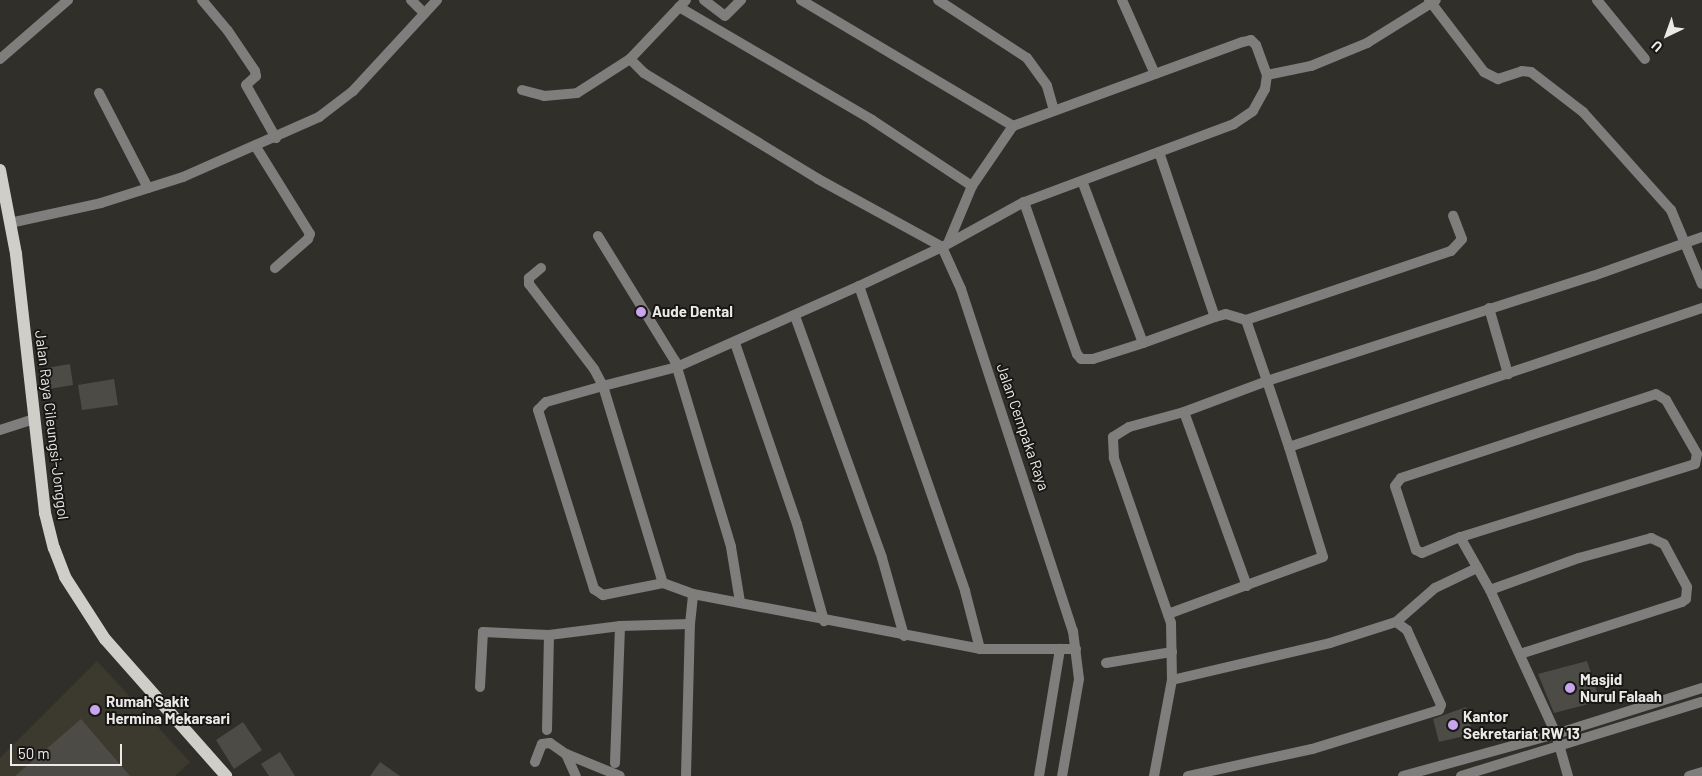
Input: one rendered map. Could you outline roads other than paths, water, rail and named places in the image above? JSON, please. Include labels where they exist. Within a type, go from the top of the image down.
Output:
[{"type":"main road","name":"Jalan Raya Cileungsi-Jonggol","points":[[0,170],[10,223],[45,513],[65,576],[106,639],[226,776]]},
{"type":"street","points":[[0,60],[68,0]]},
{"type":"street","points":[[202,0],[228,30],[255,71],[256,76],[246,85],[276,138]]},
{"type":"street","points":[[412,0],[424,13]]},
{"type":"street","points":[[10,223],[101,203],[148,188],[256,147],[319,117],[353,91],[437,0]]},
{"type":"street","points":[[704,0],[725,16],[740,0]]},
{"type":"street","points":[[801,0],[1013,126]]},
{"type":"street","points":[[938,0],[1027,58],[1046,86],[1054,110]]},
{"type":"street","points":[[1122,0],[1155,74]]},
{"type":"street","points":[[1598,0],[1645,59]]},
{"type":"street","points":[[1268,75],[1312,66],[1367,43],[1432,1],[1484,72],[1498,79],[1522,71],[1531,72],[1582,112],[1671,210],[1702,284]]},
{"type":"street","points":[[522,90],[544,96],[577,93],[630,59],[682,4],[872,120],[972,186]]},
{"type":"street","points":[[946,244],[972,186],[1013,126],[1251,40],[1256,45],[1268,75],[1261,102],[1244,119],[1024,202],[946,244],[735,343],[676,364],[602,384],[546,402],[538,410],[594,590],[603,595],[663,583],[693,599],[740,602],[824,621],[904,636],[980,649],[1060,658],[1077,654]]},
{"type":"street","points":[[630,59],[658,84],[818,178],[946,244]]},
{"type":"street","points":[[99,93],[148,188]]},
{"type":"street","points":[[256,147],[310,234],[308,240],[275,268]]},
{"type":"street","points":[[1159,152],[1215,317]]},
{"type":"street","points":[[1082,181],[1143,343]]},
{"type":"street","points":[[1024,202],[1077,354],[1081,359],[1093,359],[1226,314],[1246,320],[1451,251],[1462,239],[1453,216]]},
{"type":"street","points":[[598,236],[668,346],[676,364],[731,547],[740,602]]},
{"type":"street","points":[[1154,776],[1172,680],[1172,637],[1170,619],[1114,458],[1111,442],[1117,433],[1129,427],[1184,412],[1266,381],[1702,237]]},
{"type":"street","name":"Jalan Cempaka Raya","points":[[946,244],[1070,620],[1077,654],[1078,670],[1062,776]]},
{"type":"street","points":[[541,268],[529,278],[529,284],[594,369],[602,384],[663,583]]},
{"type":"street","points":[[859,286],[965,591],[980,649]]},
{"type":"street","points":[[1489,308],[1508,374]]},
{"type":"street","points":[[1289,446],[1702,308]]},
{"type":"street","points":[[795,316],[882,558],[904,636]]},
{"type":"street","points":[[1170,619],[1247,586],[1319,561],[1324,555],[1246,320]]},
{"type":"street","points":[[735,343],[797,524],[824,621]]},
{"type":"street","points":[[1656,394],[1666,400],[1698,457],[1691,466],[1460,537],[1422,553],[1417,552],[1396,488],[1398,480],[1656,394]]},
{"type":"street","points":[[1184,412],[1247,586]]},
{"type":"street","points":[[0,430],[33,419]]},
{"type":"street","points":[[1460,537],[1490,590],[1520,654],[1556,734],[1568,776]]},
{"type":"street","points":[[1490,590],[1579,558],[1651,538],[1664,544],[1687,587],[1686,600],[1682,602],[1520,654]]},
{"type":"street","points":[[1172,680],[1330,643],[1396,622],[1435,588],[1477,568]]},
{"type":"street","points":[[686,775],[693,599]]},
{"type":"street","points":[[480,687],[483,632],[549,635],[691,620]]},
{"type":"street","points":[[1188,776],[1312,749],[1439,710],[1440,703],[1407,630],[1396,622]]},
{"type":"street","points":[[615,763],[620,626]]},
{"type":"street","points":[[547,730],[549,635]]},
{"type":"street","points":[[1106,663],[1172,652]]},
{"type":"street","points":[[1039,776],[1060,658]]},
{"type":"street","points":[[1403,776],[1556,734],[1702,688]]},
{"type":"street","points":[[1461,776],[1560,748],[1702,702]]},
{"type":"street","points":[[535,762],[542,744],[546,743],[566,754],[620,776]]},
{"type":"street","points":[[566,754],[576,776]]},
{"type":"street","points":[[1689,776],[1702,772]]},
{"type":"place","name":"Aude Dental","points":[[641,312]]},
{"type":"place","name":"Masjid Nurul Falaah","points":[[1570,688]]},
{"type":"place","name":"Rumah Sakit Hermina Mekarsari","points":[[95,710]]},
{"type":"place","name":"Kantor Sekretariat RW 13","points":[[1453,725]]}]
